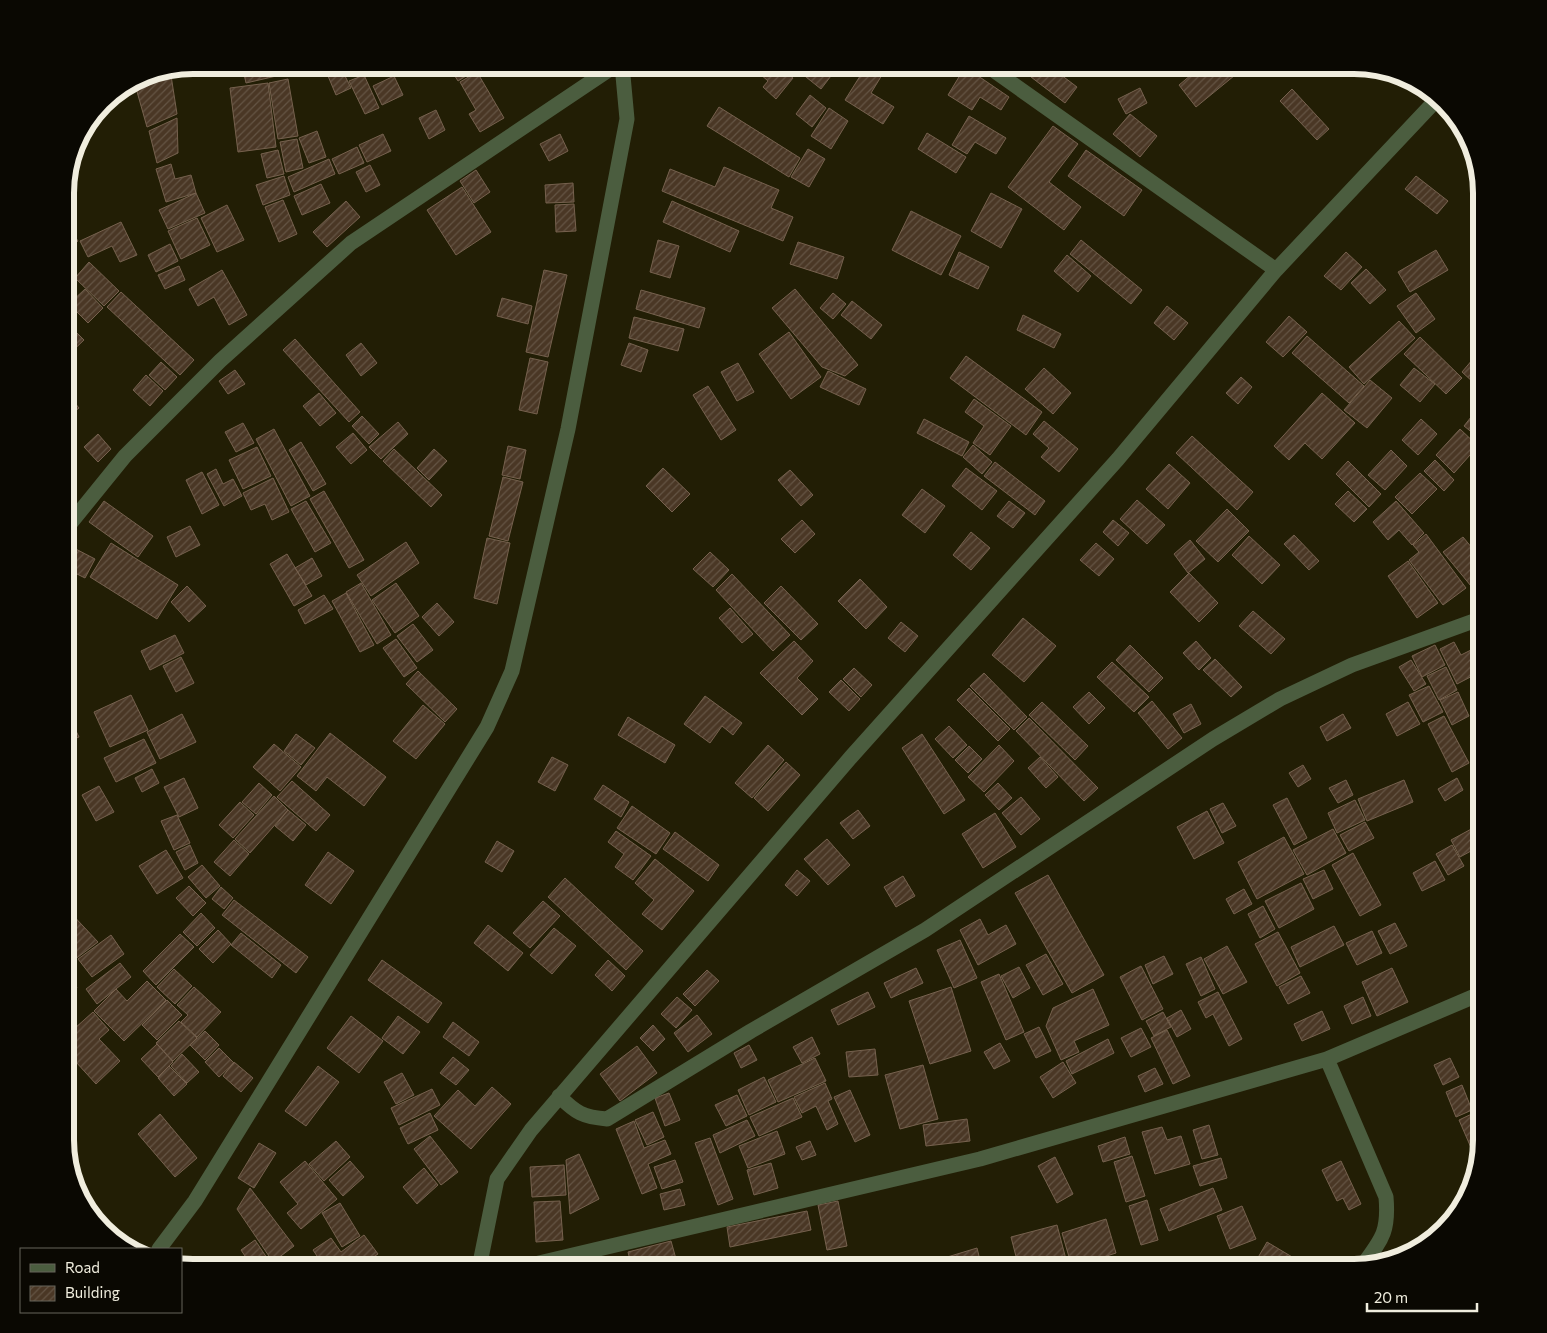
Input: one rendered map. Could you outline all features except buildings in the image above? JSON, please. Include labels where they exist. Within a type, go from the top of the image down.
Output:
[{"type":"street","points":[[74,519],[125,456],[220,362],[351,243],[603,74]]},
{"type":"street","points":[[160,1248],[195,1201],[487,727],[512,671],[530,585],[568,429],[618,177],[627,119],[623,74]]},
{"type":"street","points":[[999,74],[1276,270]]},
{"type":"street","points":[[480,1259],[497,1179],[531,1130],[559,1096],[762,864],[851,757],[1118,459],[1276,270],[1433,103]]},
{"type":"street","points":[[559,1096],[573,1110],[587,1118],[608,1119],[751,1031],[925,930],[1205,744],[1280,699],[1352,665],[1473,621]]},
{"type":"street","points":[[560,1259],[980,1160],[1327,1060],[1473,997]]},
{"type":"street","points":[[1327,1060],[1386,1197],[1388,1219],[1383,1236],[1367,1258]]}]
